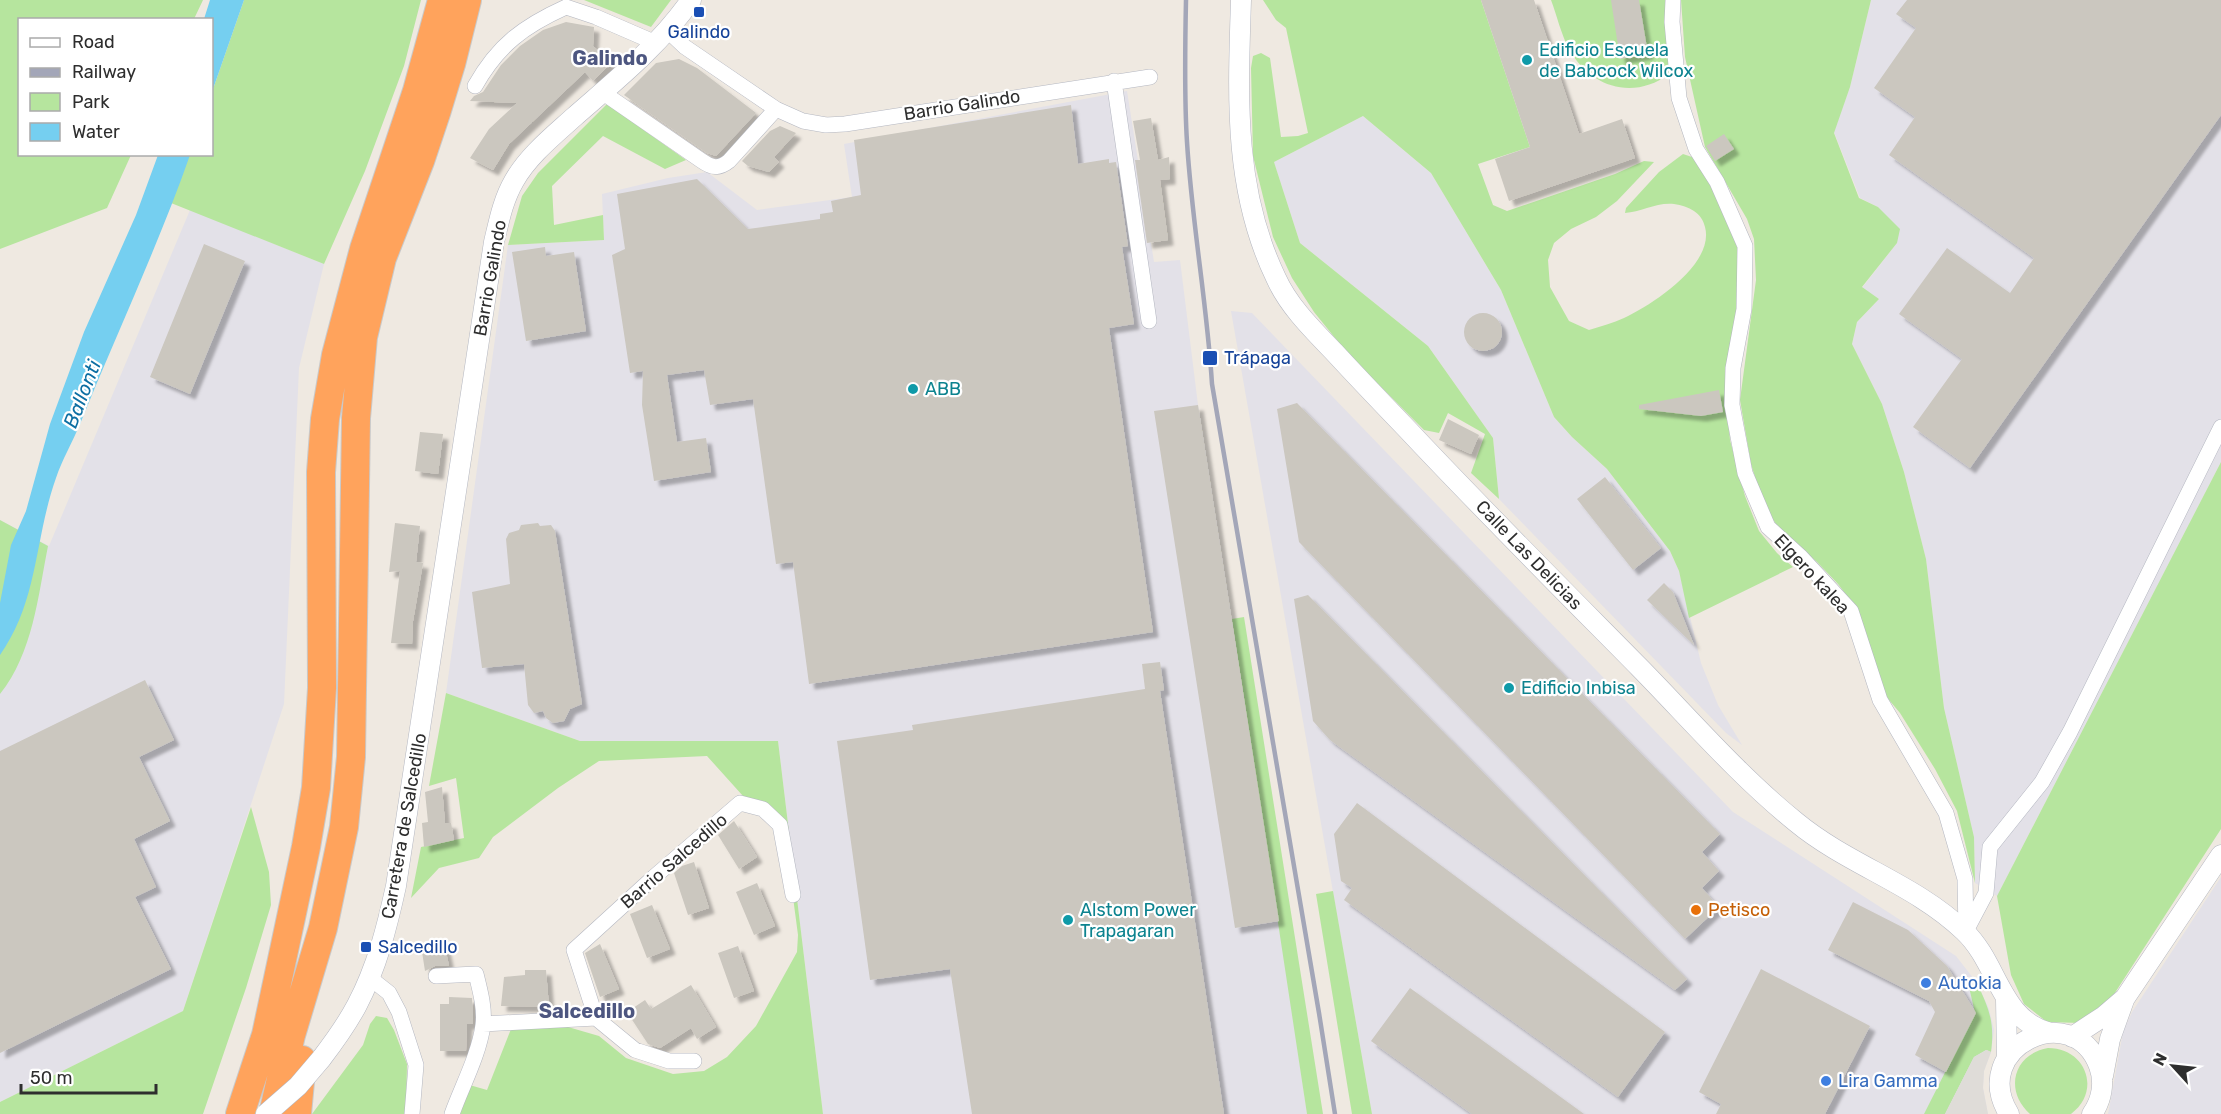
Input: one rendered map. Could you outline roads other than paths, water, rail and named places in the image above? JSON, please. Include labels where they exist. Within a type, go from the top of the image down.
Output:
[{"type":"highway","points":[[240,1114],[266,1035],[316,788],[322,688],[321,484],[326,419],[336,356],[364,249],[417,91],[442,0]]},
{"type":"highway","points":[[273,1114],[291,1035],[323,928],[344,827],[351,757],[356,418],[363,337],[382,258],[420,161],[451,64],[467,0]]},
{"type":"highway","points":[[222,1114],[296,894]]},
{"type":"highway","points":[[297,1114],[303,1049],[318,980],[323,928]]},
{"type":"street","name":"Barrio Galindo","points":[[552,0],[567,8],[662,37],[685,47],[776,109],[803,121],[826,124],[845,124],[1150,77]]},
{"type":"street","name":"Barrio Galindo","points":[[454,501],[494,242],[504,201],[523,166],[662,37],[691,0]]},
{"type":"street","name":"Calle Las Delicias","points":[[1241,0],[1238,99],[1242,164],[1261,242],[1277,281],[1302,318],[1439,464],[1757,788],[1816,838],[1914,892],[1966,932],[1993,970],[2006,999],[2020,1017],[2033,1028],[2050,1033]]},
{"type":"street","name":"Elgero kalea","points":[[1673,0],[1672,22],[1679,98],[1696,149],[1718,182],[1745,246],[1744,309],[1733,368],[1732,405],[1745,472],[1768,527],[1802,557],[1851,611],[1880,700],[1946,813],[1965,879],[1966,932]]},
{"type":"street","points":[[475,86],[497,53],[516,35],[538,20],[567,8]]},
{"type":"street","points":[[1114,81],[1149,321]]},
{"type":"street","points":[[602,92],[702,161],[716,167],[729,161],[776,109]]},
{"type":"street","points":[[1966,932],[1986,893],[1990,847],[2043,782],[2221,427]]},
{"type":"street","name":"Carretera de Salcedillo","points":[[266,1114],[298,1086],[321,1059],[356,1007],[370,978],[385,936],[396,886],[454,501]]},
{"type":"street","name":"Barrio Salcedillo","points":[[596,1018],[574,950],[740,803],[763,809],[780,825],[793,896]]},
{"type":"street","points":[[2094,1112],[2100,1100],[2110,1039],[2125,998],[2221,855]]},
{"type":"street","points":[[436,976],[476,974],[482,997],[483,1024],[477,1049],[452,1114]]},
{"type":"street","points":[[370,978],[389,993],[399,1012],[416,1065],[412,1114]]},
{"type":"street","points":[[2072,1037],[2104,1016],[2125,998]]},
{"type":"street","name":"Calle Las Delicias","points":[[2006,999],[2007,1057],[2000,1082],[2006,1112]]},
{"type":"street","points":[[483,1024],[596,1018],[634,1050],[669,1061],[694,1061]]},
{"type":"street","points":[[2007,1057],[2015,1047],[2037,1035],[2050,1033],[2072,1037],[2090,1050],[2100,1069],[2102,1080]]},
{"type":"water","points":[[210,0],[244,0],[213,89],[213,18],[204,18]]},
{"type":"water","name":"Ballonti","points":[[158,156],[190,156],[151,257],[58,471],[29,591],[13,634],[0,655],[0,603],[11,545],[26,511],[50,424],[84,332],[136,215]]},
{"type":"railway","points":[[1186,0],[1187,142],[1212,384],[1335,1114]]},
{"type":"place","name":"Galindo","points":[[699,12]]},
{"type":"place","name":"Edificio Escuela de Babcock Wilcox","points":[[1527,60]]},
{"type":"place","name":"Trápaga","points":[[1210,358]]},
{"type":"place","name":"ABB","points":[[913,389]]},
{"type":"place","name":"Edificio Inbisa","points":[[1509,688]]},
{"type":"place","name":"Petisco","points":[[1696,910]]},
{"type":"place","name":"Alstom Power Trapagaran","points":[[1068,920]]},
{"type":"place","name":"Salcedillo","points":[[366,947]]},
{"type":"place","name":"Autokia","points":[[1926,983]]},
{"type":"place","name":"Lira Gamma","points":[[1826,1081]]},
{"type":"district","name":"Galindo","points":[[610,58]]},
{"type":"district","name":"Salcedillo","points":[[587,1011]]}]
